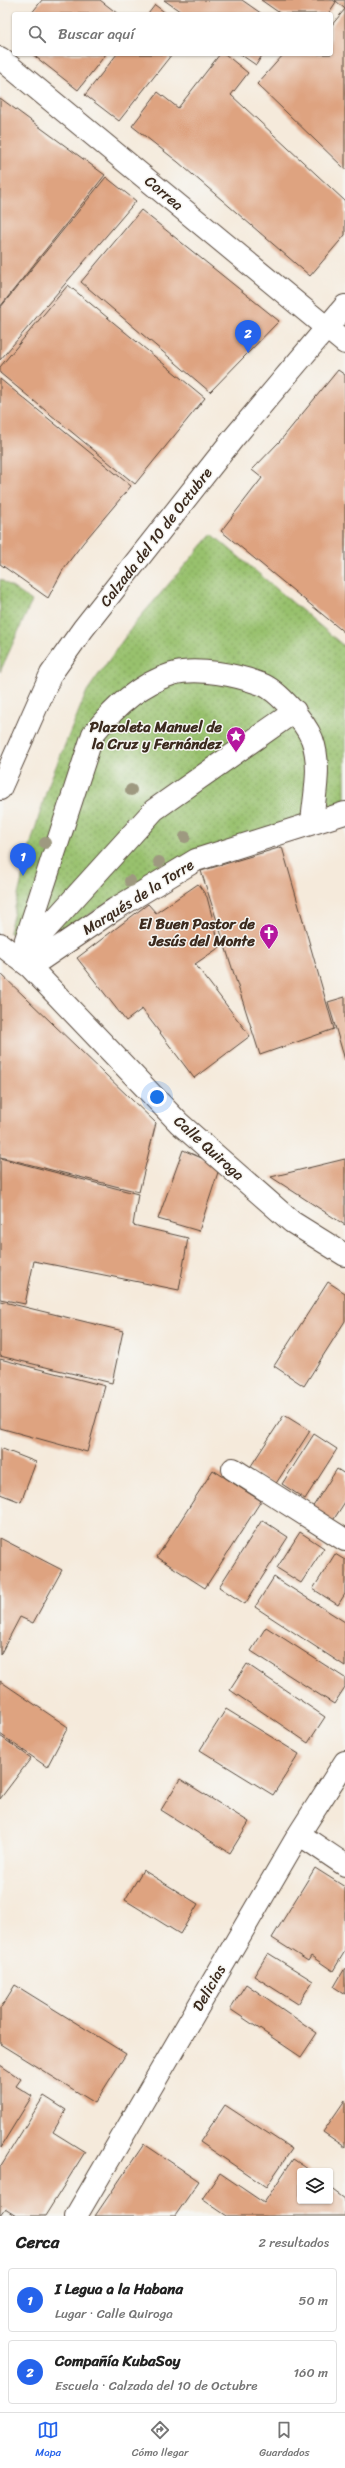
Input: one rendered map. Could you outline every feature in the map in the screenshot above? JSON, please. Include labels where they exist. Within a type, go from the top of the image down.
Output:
[{"type":"street","name":"Correa","points":[[0,58],[345,343]]},
{"type":"street","name":"Calzada del 10 de Octubre","points":[[0,789],[51,674],[88,623],[232,440],[345,306]]},
{"type":"street","points":[[25,963],[93,734],[113,710],[148,684],[173,674],[208,671],[263,684],[295,711],[312,739],[318,767],[312,823]]},
{"type":"street","points":[[25,963],[154,810],[295,711]]},
{"type":"street","name":"Marqués de la Torre","points":[[25,963],[196,860],[345,812]]},
{"type":"street","name":"Calle Quiroga","points":[[0,944],[25,963],[179,1122],[292,1222],[345,1255]]},
{"type":"street","points":[[233,1469],[345,1540]]},
{"type":"street","name":"Delicias","points":[[76,2216],[300,1834],[345,1762]]},
{"type":"street","points":[[300,1834],[345,1864]]},
{"type":"green space","points":[[212,534],[345,647],[345,806],[114,899],[38,947],[9,932],[30,846],[48,786],[87,691],[135,623]]},
{"type":"green space","points":[[0,579],[32,601],[0,672]]},
{"type":"building","points":[[42,0],[100,0],[115,12],[33,12]]},
{"type":"building","points":[[164,0],[242,0],[259,12],[181,12]]},
{"type":"building","points":[[261,0],[333,0],[336,2],[329,12],[278,12]]},
{"type":"building","points":[[335,0],[345,0],[345,9]]},
{"type":"building","points":[[155,5],[164,12],[150,12]]},
{"type":"building","points":[[345,9],[345,169],[257,84],[282,56],[333,56],[333,24]]},
{"type":"building","points":[[35,56],[104,56],[78,90]]},
{"type":"building","points":[[115,56],[170,56],[119,121],[85,95]]},
{"type":"building","points":[[218,56],[227,56],[248,73],[231,95],[345,201],[345,235],[310,276],[178,162],[132,126],[158,92],[178,108]]},
{"type":"building","points":[[243,56],[262,56],[256,65]]},
{"type":"building","points":[[0,98],[105,175],[0,307]]},
{"type":"building","points":[[106,177],[136,201],[0,360],[0,308]]},
{"type":"building","points":[[141,210],[279,321],[210,392],[81,282]]},
{"type":"building","points":[[68,285],[205,398],[135,484],[0,373],[0,367]]},
{"type":"building","points":[[338,370],[345,375],[345,633],[221,531],[262,478],[252,470],[280,441]]},
{"type":"building","points":[[0,379],[131,486],[64,568],[48,598],[0,564]]},
{"type":"building","name":"El Buen Pastor de Jesús del Monte","points":[[282,847],[334,1029],[260,1055],[201,871]]},
{"type":"building","points":[[198,884],[207,897],[220,947],[195,964],[250,1036],[194,1078],[142,1009],[126,1021],[77,958],[148,904],[156,913]]},
{"type":"building","points":[[0,973],[156,1123],[139,1192],[0,1157]]},
{"type":"building","points":[[345,997],[345,1060],[328,1002]]},
{"type":"building","points":[[183,1150],[220,1166],[199,1231],[158,1219]]},
{"type":"building","points":[[0,1158],[138,1194],[133,1225],[188,1238],[179,1290],[34,1261],[25,1304],[0,1299]]},
{"type":"building","points":[[345,1159],[345,1225],[271,1177]]},
{"type":"building","points":[[328,1282],[345,1293],[345,1321],[304,1386],[274,1366]]},
{"type":"building","points":[[0,1301],[123,1331],[112,1383],[0,1356]]},
{"type":"building","points":[[0,1359],[105,1386],[87,1452],[0,1428]]},
{"type":"building","points":[[284,1415],[310,1431],[275,1485],[249,1469]]},
{"type":"building","points":[[314,1434],[337,1449],[305,1499],[282,1484]]},
{"type":"building","points":[[0,1448],[36,1462],[21,1502],[0,1494]]},
{"type":"building","points":[[337,1469],[345,1474],[345,1502],[332,1522],[312,1508]]},
{"type":"building","points":[[213,1470],[261,1501],[205,1588],[157,1557]]},
{"type":"building","points":[[262,1520],[288,1537],[245,1604],[219,1587]]},
{"type":"building","points":[[300,1532],[324,1548],[301,1583],[277,1568]]},
{"type":"building","points":[[0,1538],[62,1570],[33,1623],[20,1617],[0,1655]]},
{"type":"building","points":[[335,1554],[345,1560],[345,1594],[338,1605],[313,1589]]},
{"type":"building","points":[[274,1577],[345,1622],[345,1666],[255,1607]]},
{"type":"building","points":[[266,1627],[345,1678],[345,1687],[334,1704],[251,1651]]},
{"type":"building","points":[[247,1664],[325,1717],[308,1743],[230,1690]]},
{"type":"building","points":[[0,1681],[68,1727],[47,1767],[0,1734]]},
{"type":"building","points":[[226,1709],[299,1754],[273,1795],[200,1750]]},
{"type":"building","points":[[0,1736],[31,1758],[0,1799]]},
{"type":"building","points":[[180,1779],[249,1822],[230,1853],[161,1810]]},
{"type":"building","points":[[315,1868],[345,1887],[345,1951],[333,1971],[311,1956],[308,1961],[272,1938]]},
{"type":"building","points":[[143,1870],[198,1904],[180,1934],[125,1900]]},
{"type":"building","points":[[268,1953],[313,1981],[298,2004],[254,1976]]},
{"type":"building","points":[[345,1968],[345,1994],[334,1987]]},
{"type":"building","points":[[246,1984],[317,2033],[301,2057],[230,2009]]},
{"type":"building","points":[[15,1985],[126,2054],[95,2103],[0,2044],[0,2009]]},
{"type":"building","points":[[0,2065],[21,2079],[16,2086],[32,2096],[0,2148]]},
{"type":"building","points":[[44,2096],[66,2110],[53,2132],[85,2152],[45,2216],[16,2216],[5,2209],[0,2216],[0,2167]]},
{"type":"building","points":[[345,2100],[345,2147],[323,2132]]},
{"type":"building","points":[[225,2105],[292,2149],[266,2187],[200,2142]]},
{"type":"building","points":[[144,2144],[199,2181],[175,2216],[95,2216]]},
{"type":"building","points":[[293,2159],[306,2168],[297,2168],[297,2204],[333,2204],[333,2190],[345,2199],[345,2216],[227,2216],[202,2199],[220,2173],[264,2203]]},
{"type":"place","name":"Compañía KubaSoy","points":[[248,353]]},
{"type":"place","name":"Plazoleta Manuel de la Cruz y Fernández","points":[[236,753]]},
{"type":"place","name":"I Legua a la Habana","points":[[23,876]]},
{"type":"place","name":"El Buen Pastor de Jesús del Monte","points":[[269,950]]}]
